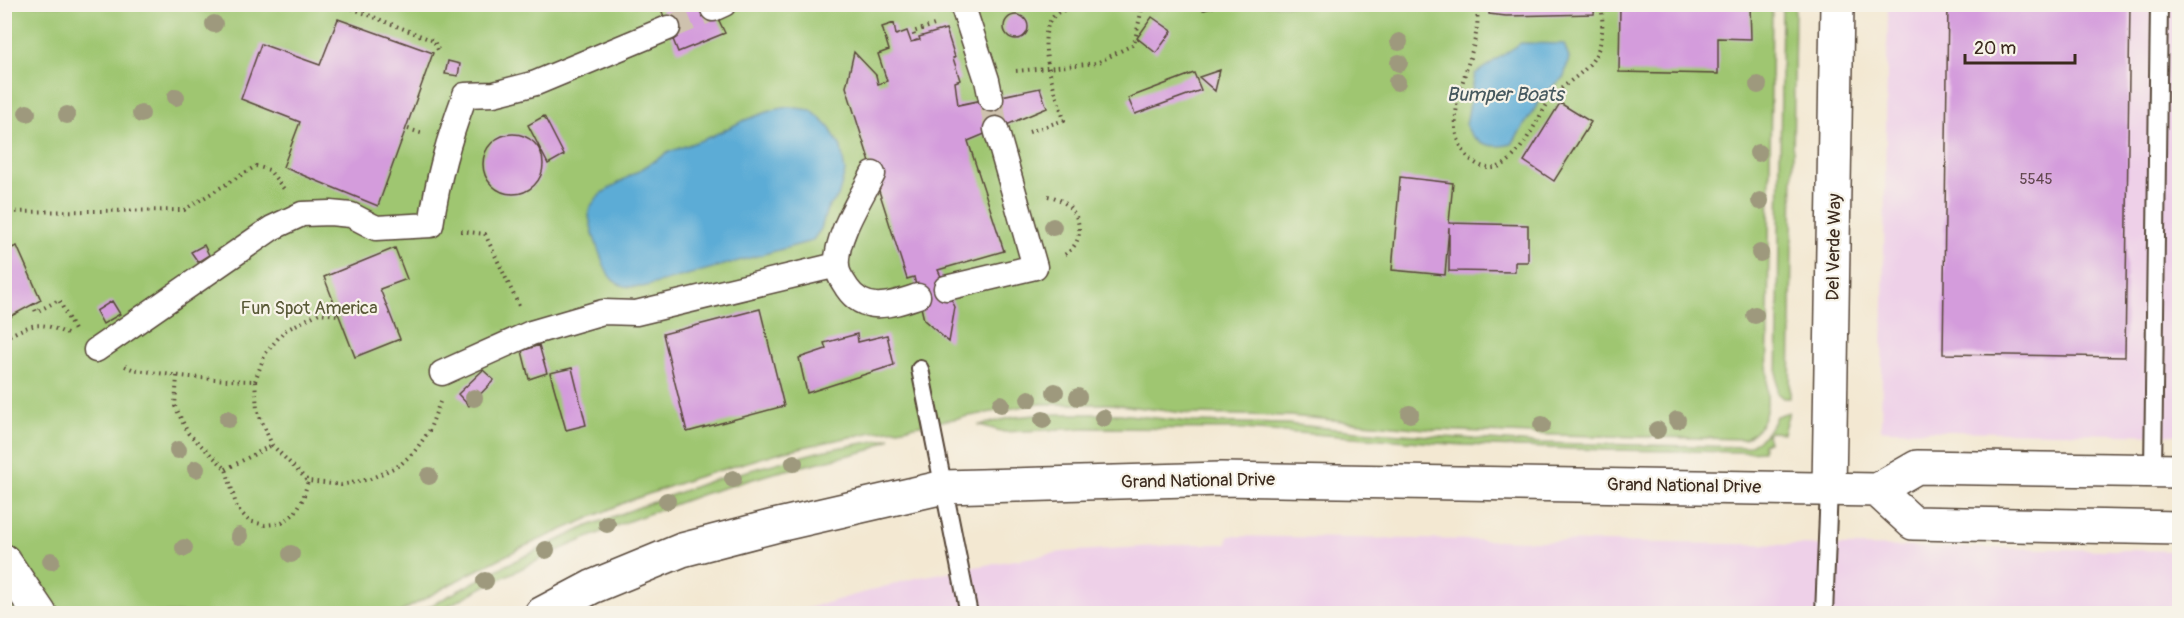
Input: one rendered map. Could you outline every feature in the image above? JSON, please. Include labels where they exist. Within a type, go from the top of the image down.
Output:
[{"type":"street","points":[[962,4],[989,89]]},
{"type":"street","name":"Del Verde Way","points":[[1829,489],[1837,4]]},
{"type":"street","points":[[96,350],[272,228],[302,214],[330,213],[351,216],[376,228],[431,225],[438,177],[465,95],[494,94],[536,82],[668,28]]},
{"type":"street","points":[[946,288],[1035,267],[998,135]]},
{"type":"street","points":[[873,174],[841,238],[837,265],[839,275],[851,294],[867,304],[887,306],[918,296]]},
{"type":"street","points":[[442,373],[531,333],[603,312],[636,313],[837,265]]},
{"type":"street","points":[[2166,471],[1917,467],[1877,490],[1912,523],[2180,528]]},
{"type":"street","name":"Grand National Drive","points":[[541,614],[592,587],[682,550],[774,526],[944,488],[1221,479],[1877,490]]},
{"type":"street","points":[[4,561],[40,614]]},
{"type":"lane","points":[[2159,4],[2166,471]]},
{"type":"lane","points":[[920,369],[969,614]]},
{"type":"lane","points":[[1824,614],[1829,489]]},
{"type":"path","points":[[341,4],[434,40],[439,52]]},
{"type":"path","points":[[998,135],[1064,120],[1044,50],[1049,23],[1056,14],[1086,4]]},
{"type":"path","points":[[989,89],[1019,70],[1097,63],[1134,44],[1143,4]]},
{"type":"path","points":[[1477,4],[1477,27],[1460,93],[1456,133],[1461,148],[1468,158],[1481,167],[1490,168],[1502,165],[1511,159],[1523,145],[1553,97],[1587,68],[1598,50],[1602,35],[1602,4]]},
{"type":"path","points":[[916,41],[913,32],[938,24],[935,14]]},
{"type":"path","points":[[4,212],[184,210],[256,166],[269,170],[286,192]]},
{"type":"path","points":[[431,225],[485,234],[531,333]]},
{"type":"path","points":[[4,338],[36,324],[51,326],[78,339],[59,300],[36,312],[33,304]]},
{"type":"path","points":[[338,315],[319,313],[284,331],[265,354],[255,381],[257,410],[272,445],[308,481],[341,485],[370,478],[400,465],[415,451],[429,431],[443,394],[442,373]]},
{"type":"path","points":[[96,350],[132,369],[215,380],[255,381]]},
{"type":"path","points":[[177,376],[175,406],[188,433],[226,469],[237,508],[249,521],[265,525],[282,523],[295,513],[303,499],[308,481]]},
{"type":"path","points":[[226,469],[272,445]]},
{"type":"shaded area","points":[[1888,5],[2179,5],[2179,435],[1881,430]]},
{"type":"shaded area","points":[[1228,536],[2180,551],[2179,614],[787,614],[915,578],[991,564],[1062,552],[1188,544],[1227,544]]},
{"type":"green space","name":"Fun Spot America","points":[[4,5],[1772,5],[1766,411],[1763,421],[1754,433],[1744,439],[1436,430],[1290,416],[1191,414],[1111,404],[1036,404],[873,432],[781,452],[694,478],[626,502],[523,547],[399,613],[5,613]]},
{"type":"green space","points":[[1782,5],[1795,5],[1790,398],[1783,398],[1777,393]]},
{"type":"green space","points":[[1789,412],[1783,433],[1770,432],[1767,435],[1769,441],[1763,444],[1763,451],[1747,452],[1464,445],[1244,429],[1088,428],[1004,432],[980,425],[1014,417],[1047,414],[1120,414],[1191,422],[1287,424],[1534,443],[1746,447],[1764,435],[1776,416]]},
{"type":"green space","points":[[891,438],[870,450],[770,474],[703,494],[626,522],[568,546],[435,613],[417,613],[502,567],[588,526],[710,481],[821,451]]},
{"type":"water","name":"Bumper Boats","points":[[1521,43],[1564,44],[1569,58],[1564,77],[1545,93],[1512,144],[1498,146],[1485,144],[1469,132],[1466,125],[1475,74]]},
{"type":"water","points":[[788,107],[811,110],[829,127],[841,147],[845,172],[838,197],[827,209],[821,229],[812,241],[643,287],[630,287],[612,279],[601,258],[589,218],[591,206],[602,193],[669,152],[710,137],[745,120]]},
{"type":"building","points":[[670,4],[711,4],[725,33],[678,52],[661,9]]},
{"type":"building","points":[[1489,4],[1595,4],[1594,14],[1506,16],[1489,14]]},
{"type":"building","points":[[1620,4],[1750,4],[1751,39],[1718,38],[1718,74],[1619,72]]},
{"type":"building","points":[[1948,4],[2130,4],[2125,357],[1943,354]]},
{"type":"building","points":[[1016,15],[1025,18],[1028,27],[1025,36],[1016,39],[1007,36],[1004,27],[1007,18]]},
{"type":"building","points":[[1152,17],[1172,31],[1156,53],[1137,38]]},
{"type":"building","points":[[338,19],[433,53],[378,206],[283,167],[300,122],[241,99],[261,44],[320,65]]},
{"type":"building","points":[[894,23],[896,35],[907,31],[911,42],[920,40],[919,37],[946,29],[960,80],[955,82],[958,105],[1040,88],[1047,108],[968,141],[1004,251],[938,270],[955,307],[949,342],[924,320],[914,277],[907,279],[846,87],[854,52],[876,75],[878,84],[887,81],[878,54],[889,50],[882,27]]},
{"type":"building","points":[[448,61],[460,64],[458,76],[445,74]]},
{"type":"building","points":[[1220,70],[1215,91],[1199,77]]},
{"type":"building","points":[[1194,73],[1201,90],[1135,114],[1128,98]]},
{"type":"building","points":[[1560,103],[1591,122],[1554,181],[1524,161]]},
{"type":"building","points":[[544,116],[564,155],[548,164],[528,125]]},
{"type":"building","points":[[507,134],[519,134],[530,139],[538,147],[543,164],[541,176],[530,189],[519,194],[507,194],[496,189],[488,181],[483,170],[483,158],[488,147],[496,139]]},
{"type":"building","points":[[1400,177],[1453,183],[1449,223],[1528,225],[1528,262],[1515,262],[1515,272],[1449,271],[1449,227],[1445,275],[1392,270]]},
{"type":"building","points":[[204,245],[209,255],[198,262],[191,252]]},
{"type":"building","points":[[17,246],[41,300],[4,320],[4,251]]},
{"type":"building","points":[[395,248],[407,279],[380,289],[400,339],[355,357],[324,277]]},
{"type":"building","points":[[112,301],[120,314],[103,324],[96,311]]},
{"type":"building","points":[[760,309],[784,406],[687,432],[663,334]]},
{"type":"building","points":[[857,334],[858,342],[887,335],[894,365],[807,393],[799,358],[826,349],[824,343]]},
{"type":"building","points":[[539,345],[547,373],[529,379],[522,351]]},
{"type":"building","points":[[572,368],[586,425],[566,430],[550,373]]},
{"type":"building","points":[[483,370],[494,380],[469,406],[458,394]]},
{"type":"tunnel","points":[[668,28],[713,9]]},
{"type":"tunnel","points":[[991,99],[996,129]]},
{"type":"railway","points":[[1190,4],[1204,7],[1216,4]]}]
